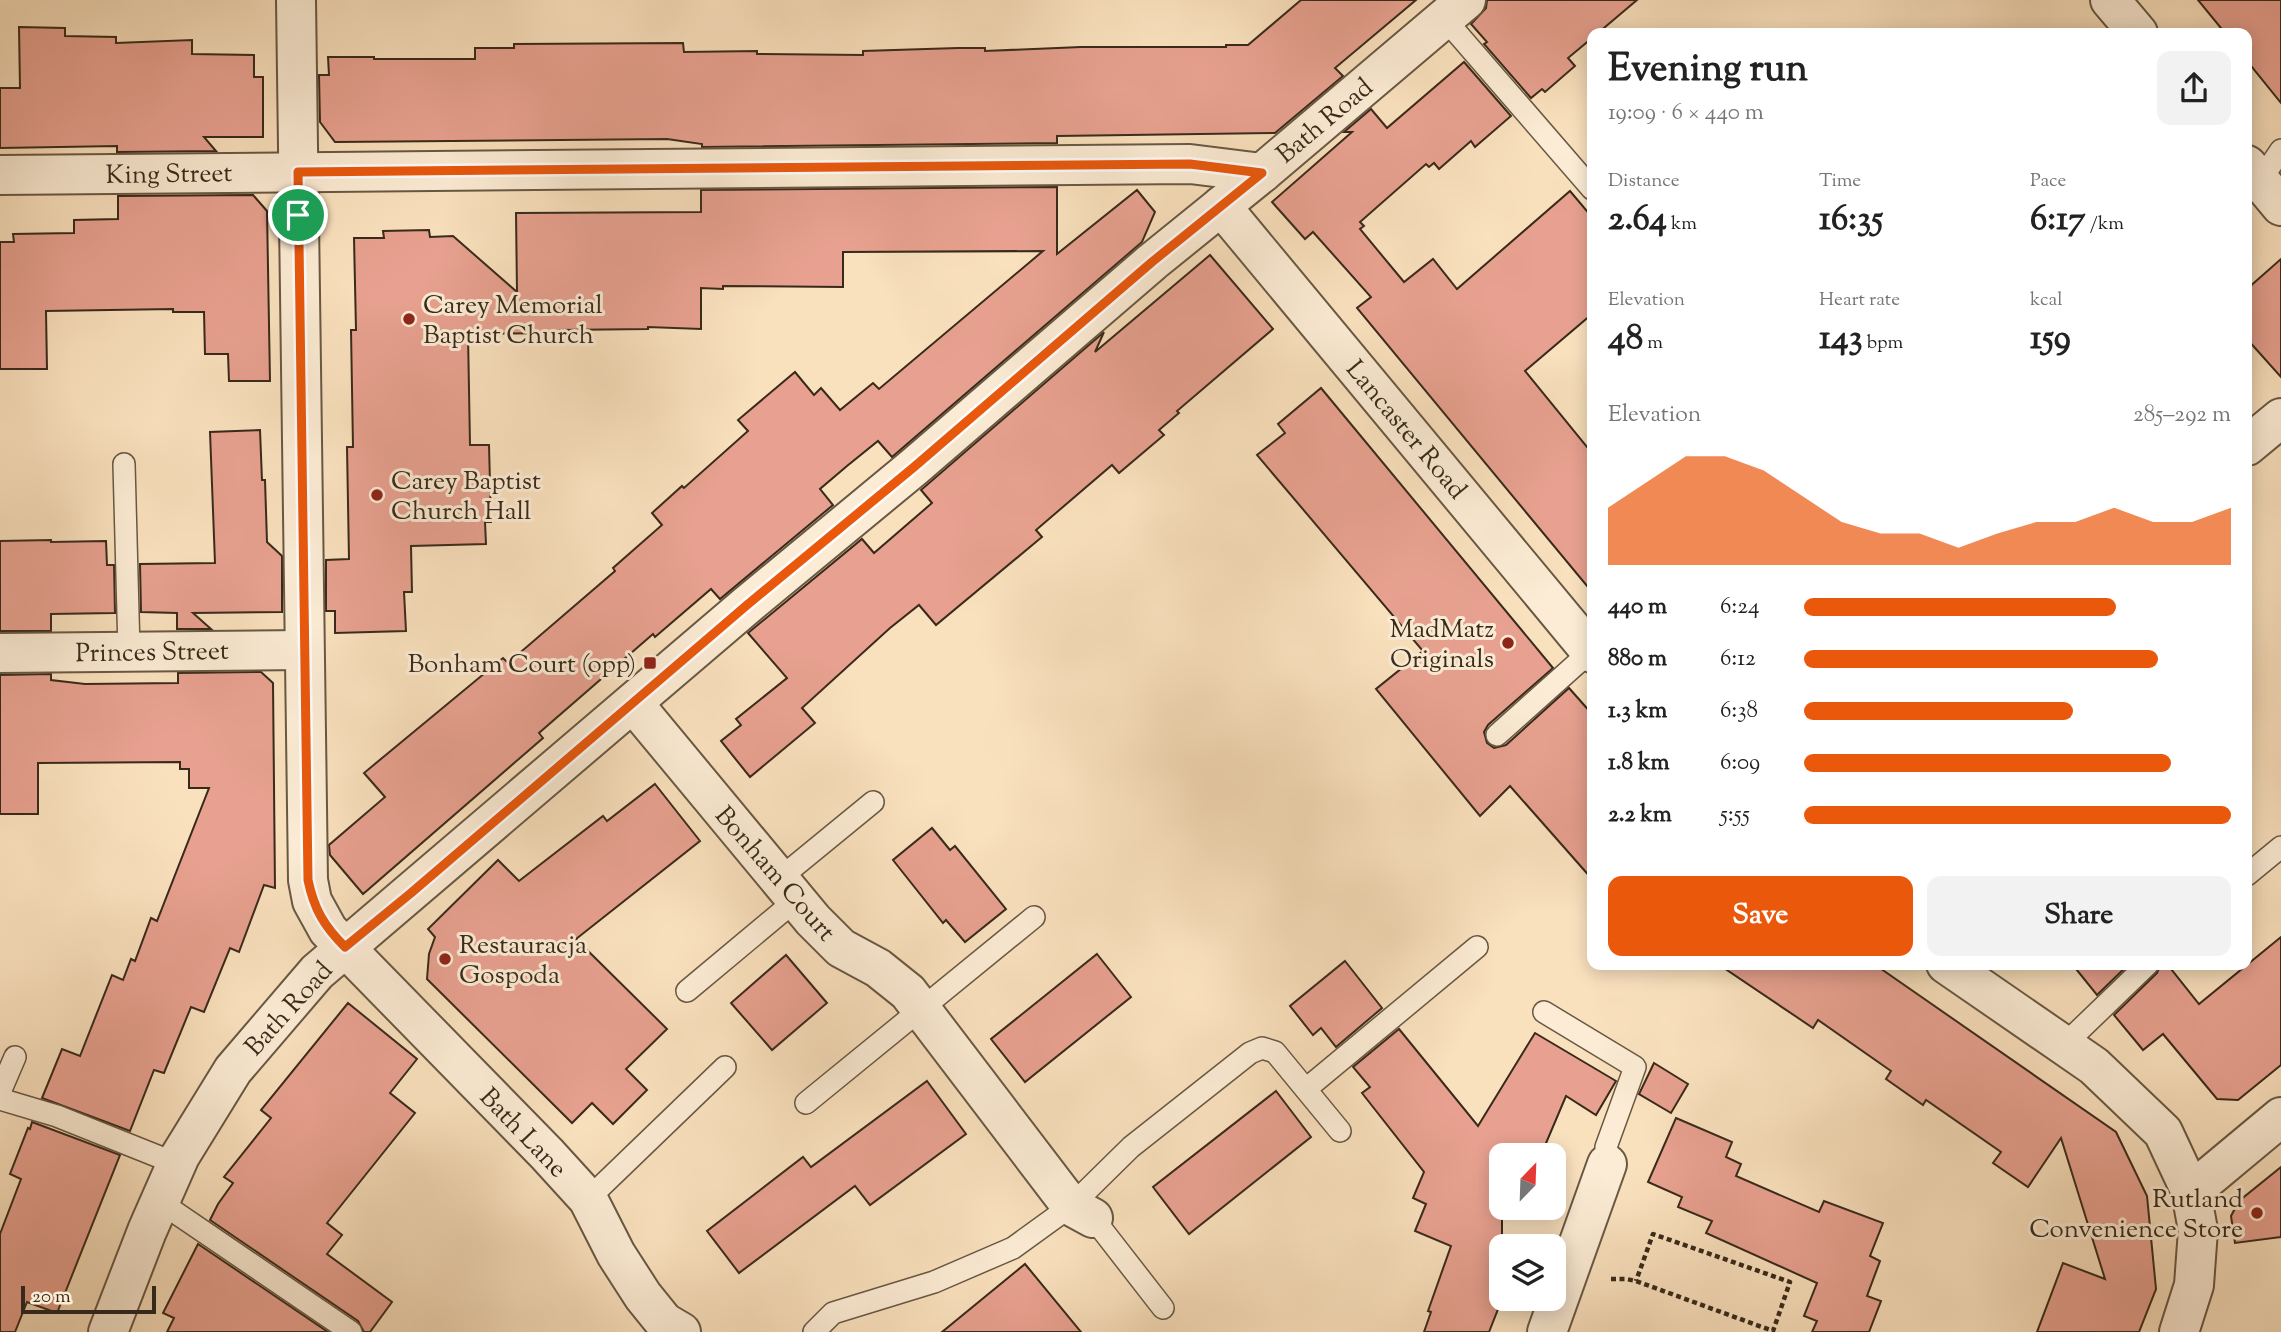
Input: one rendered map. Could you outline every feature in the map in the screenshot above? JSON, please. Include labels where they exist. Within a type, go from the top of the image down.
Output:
[{"type":"street","name":"Bath Lane","points":[[296,0],[308,880],[312,901],[328,930],[588,1199],[616,1254],[643,1296],[664,1322],[681,1332]]},
{"type":"street","points":[[2110,0],[2134,28]]},
{"type":"street","name":"Bath Road","points":[[108,1332],[177,1164],[233,1070],[317,972],[1152,262],[1262,173],[1455,9]]},
{"type":"street","name":"King Street","points":[[0,175],[1190,164],[1262,173]]},
{"type":"street","name":"Lancaster Road","points":[[1221,206],[1587,646]]},
{"type":"street","points":[[2252,442],[2281,418]]},
{"type":"street","name":"Princes Street","points":[[0,653],[304,650]]},
{"type":"street","name":"Bonham Court","points":[[633,704],[813,920],[841,948],[878,968],[908,992],[1082,1212]]},
{"type":"street","points":[[1955,970],[2064,1044],[2118,1087],[2163,1132],[2191,1192],[2198,1230],[2194,1285],[2179,1332]]},
{"type":"street","points":[[2191,1192],[2281,1117]]},
{"type":"street","points":[[1566,1280],[1607,1164]]},
{"type":"street","points":[[1547,1332],[1555,1311]]},
{"type":"lane","points":[[1455,9],[1587,182]]},
{"type":"lane","points":[[2263,184],[2281,150]]},
{"type":"lane","points":[[124,464],[129,651]]},
{"type":"lane","points":[[1497,735],[1587,656]]},
{"type":"lane","points":[[687,992],[873,802]]},
{"type":"lane","points":[[2252,871],[2281,847]]},
{"type":"lane","points":[[806,1103],[1034,917]]},
{"type":"lane","points":[[1306,1089],[1478,947]]},
{"type":"lane","points":[[2064,1044],[2142,970]]},
{"type":"lane","points":[[1544,1012],[1635,1067],[1606,1147],[1607,1164]]},
{"type":"lane","points":[[814,1332],[832,1313],[934,1282],[1013,1248],[1082,1212],[1131,1147],[1250,1053],[1262,1048],[1275,1052],[1340,1131]]},
{"type":"lane","points":[[0,1092],[15,1057]]},
{"type":"lane","points":[[588,1199],[725,1067]]},
{"type":"lane","points":[[0,1098],[57,1116],[177,1164]]},
{"type":"lane","points":[[160,1202],[351,1332]]},
{"type":"lane","points":[[1082,1212],[1163,1308]]},
{"type":"path","points":[[1566,1283],[1590,1292],[1600,1280],[1636,1281],[1773,1331],[1790,1282],[1653,1234],[1636,1281]]},
{"type":"building","points":[[1301,0],[1416,0],[1335,68],[1343,76],[1275,133],[1057,136],[1057,143],[702,147],[702,144],[667,139],[335,142],[320,122],[319,75],[329,75],[328,57],[475,59],[475,48],[514,48],[514,44],[683,43],[684,52],[757,51],[757,54],[863,55],[863,51],[958,48],[985,48],[985,51],[1081,47],[1226,47],[1248,45]]},
{"type":"building","points":[[1487,0],[1637,0],[1604,28],[1587,28],[1587,42],[1568,58],[1575,66],[1545,92],[1542,89],[1531,98],[1484,44],[1487,42],[1471,24],[1486,8]]},
{"type":"building","points":[[2198,0],[2281,0],[2281,103],[2252,67],[2252,28],[2221,28]]},
{"type":"building","points":[[19,27],[65,28],[65,36],[116,37],[116,43],[192,40],[192,54],[254,55],[254,77],[263,77],[263,137],[204,137],[216,151],[117,152],[117,146],[0,148],[0,88],[20,88]]},
{"type":"building","points":[[1464,62],[1511,116],[1475,147],[1471,141],[1439,169],[1434,163],[1429,167],[1426,164],[1360,222],[1364,226],[1360,229],[1404,282],[1433,259],[1457,289],[1570,191],[1587,211],[1587,318],[1525,371],[1587,447],[1587,586],[1357,308],[1371,297],[1313,232],[1305,239],[1272,202],[1352,132],[1344,132],[1371,109],[1387,128]]},
{"type":"building","points":[[1057,187],[1057,254],[1137,190],[1155,212],[1142,242],[892,457],[878,441],[847,466],[820,489],[833,505],[720,599],[711,589],[655,637],[653,634],[539,733],[543,738],[363,894],[330,855],[329,845],[385,797],[364,773],[503,658],[508,663],[615,571],[613,568],[662,525],[652,513],[748,431],[738,420],[795,372],[814,395],[821,388],[840,410],[873,383],[879,389],[1043,251],[843,252],[843,287],[701,288],[701,329],[648,327],[561,330],[564,333],[468,334],[470,445],[489,445],[491,522],[485,522],[486,544],[411,546],[412,592],[404,592],[406,631],[335,633],[335,611],[326,611],[326,560],[349,559],[347,447],[353,447],[351,330],[356,330],[354,238],[384,238],[383,231],[429,230],[430,237],[453,236],[517,292],[516,213],[701,212],[701,190]]},
{"type":"building","points":[[253,195],[267,211],[270,381],[229,381],[228,354],[205,354],[204,312],[173,312],[173,309],[46,311],[47,369],[0,369],[0,242],[14,242],[13,234],[74,233],[74,220],[118,219],[118,196]]},
{"type":"building","points":[[1210,255],[1273,329],[1177,411],[1179,413],[1159,430],[1164,435],[1119,473],[1112,465],[1036,530],[1042,537],[936,625],[919,605],[890,628],[802,708],[815,723],[750,777],[721,741],[741,725],[736,719],[787,678],[748,633],[862,539],[874,553],[932,503],[921,490],[1104,332],[1095,352]]},
{"type":"building","points":[[2281,259],[2281,377],[2252,345],[2252,285]]},
{"type":"building","points":[[1321,388],[1553,668],[1488,725],[1484,732],[1487,743],[1494,748],[1506,745],[1569,688],[1587,708],[1587,873],[1510,786],[1480,816],[1376,689],[1423,651],[1257,455],[1285,433],[1278,424]]},
{"type":"building","points":[[260,430],[267,542],[282,556],[282,612],[193,613],[211,629],[177,629],[177,613],[141,612],[140,564],[215,563],[210,432]]},
{"type":"building","points":[[0,541],[106,541],[107,565],[114,565],[115,613],[51,614],[51,631],[0,631]]},
{"type":"building","points":[[261,672],[273,683],[275,888],[264,885],[239,952],[230,948],[204,1012],[191,1007],[164,1073],[154,1070],[130,1131],[42,1098],[62,1049],[80,1056],[112,975],[123,980],[131,959],[135,961],[151,918],[157,921],[209,788],[189,788],[189,769],[180,769],[180,762],[38,763],[38,814],[0,814],[0,675],[51,674],[51,680],[85,684],[178,683],[178,673]]},
{"type":"building","points":[[655,784],[700,841],[576,939],[667,1029],[626,1069],[647,1090],[613,1124],[592,1103],[572,1123],[427,979],[429,954],[435,937],[428,929],[498,860],[519,881],[603,816],[607,821]]},
{"type":"building","points":[[932,828],[950,850],[955,846],[1006,909],[965,942],[946,920],[943,923],[893,860]]},
{"type":"building","points":[[2281,937],[2281,1065],[2238,1100],[2217,1099],[2163,1034],[2143,1050],[2114,1015],[2158,970],[2172,970],[2199,1004],[2241,970],[2252,970],[2252,961]]},
{"type":"building","points":[[1097,954],[1131,997],[1025,1082],[991,1039]]},
{"type":"building","points":[[786,955],[827,1003],[772,1050],[731,1003]]},
{"type":"building","points":[[1345,961],[1382,1008],[1336,1047],[1321,1028],[1313,1035],[1290,1006]]},
{"type":"building","points":[[1727,970],[1883,970],[2116,1132],[2147,1196],[2156,1289],[2139,1332],[2037,1332],[2063,1263],[2105,1279],[2061,1138],[2028,1187],[1993,1163],[2001,1152],[1926,1100],[1923,1105],[1886,1079],[1891,1071],[1818,1020],[1813,1028]]},
{"type":"building","points":[[2077,970],[2123,970],[2097,995]]},
{"type":"building","points":[[348,1003],[417,1059],[390,1093],[415,1113],[327,1223],[342,1235],[327,1254],[392,1302],[370,1332],[364,1332],[358,1321],[210,1220],[233,1183],[224,1177],[271,1118],[261,1110]]},
{"type":"building","points":[[1399,1029],[1478,1126],[1535,1033],[1616,1081],[1596,1115],[1566,1096],[1546,1143],[1489,1143],[1489,1220],[1502,1220],[1502,1234],[1489,1234],[1489,1311],[1497,1311],[1489,1332],[1424,1332],[1431,1312],[1428,1311],[1451,1246],[1415,1231],[1426,1204],[1413,1198],[1424,1172],[1362,1093],[1370,1087],[1353,1067]]},
{"type":"building","points":[[1654,1063],[1688,1084],[1671,1113],[1639,1094]]},
{"type":"building","points":[[927,1081],[966,1134],[870,1205],[855,1186],[739,1273],[707,1231],[803,1157],[811,1167]]},
{"type":"building","points":[[1276,1091],[1311,1137],[1189,1234],[1153,1187]]},
{"type":"building","points":[[1676,1118],[1732,1142],[1726,1157],[1741,1164],[1736,1176],[1819,1212],[1824,1201],[1883,1223],[1870,1256],[1880,1261],[1867,1296],[1881,1301],[1869,1332],[1812,1332],[1817,1321],[1804,1316],[1817,1283],[1706,1233],[1712,1221],[1678,1207],[1682,1197],[1648,1182]]},
{"type":"building","points":[[32,1122],[120,1155],[57,1313],[27,1302],[15,1332],[0,1332],[0,1234],[21,1179],[10,1174]]},
{"type":"building","name":"Rutland Convenience Store","points":[[2281,1167],[2281,1237],[2235,1243],[2231,1216],[2239,1201]]},
{"type":"building","points":[[198,1244],[328,1332],[167,1332],[174,1318],[163,1313]]},
{"type":"building","points":[[1025,1264],[1081,1332],[942,1332]]},
{"type":"place","name":"Carey Memorial Baptist Church","points":[[409,319]]},
{"type":"place","name":"Carey Baptist Church Hall","points":[[377,495]]},
{"type":"place","name":"MadMatz Originals","points":[[1508,643]]},
{"type":"place","name":"Bonham Court (opp)","points":[[650,663]]},
{"type":"place","name":"Restauracja Gospoda","points":[[445,959]]},
{"type":"place","name":"Rutland Convenience Store","points":[[2257,1213]]},
{"type":"route","points":[[1190,164],[1262,173],[1152,262],[914,467],[747,605],[345,947],[328,930],[312,901],[308,880],[298,215],[298,172],[1190,164]]}]
